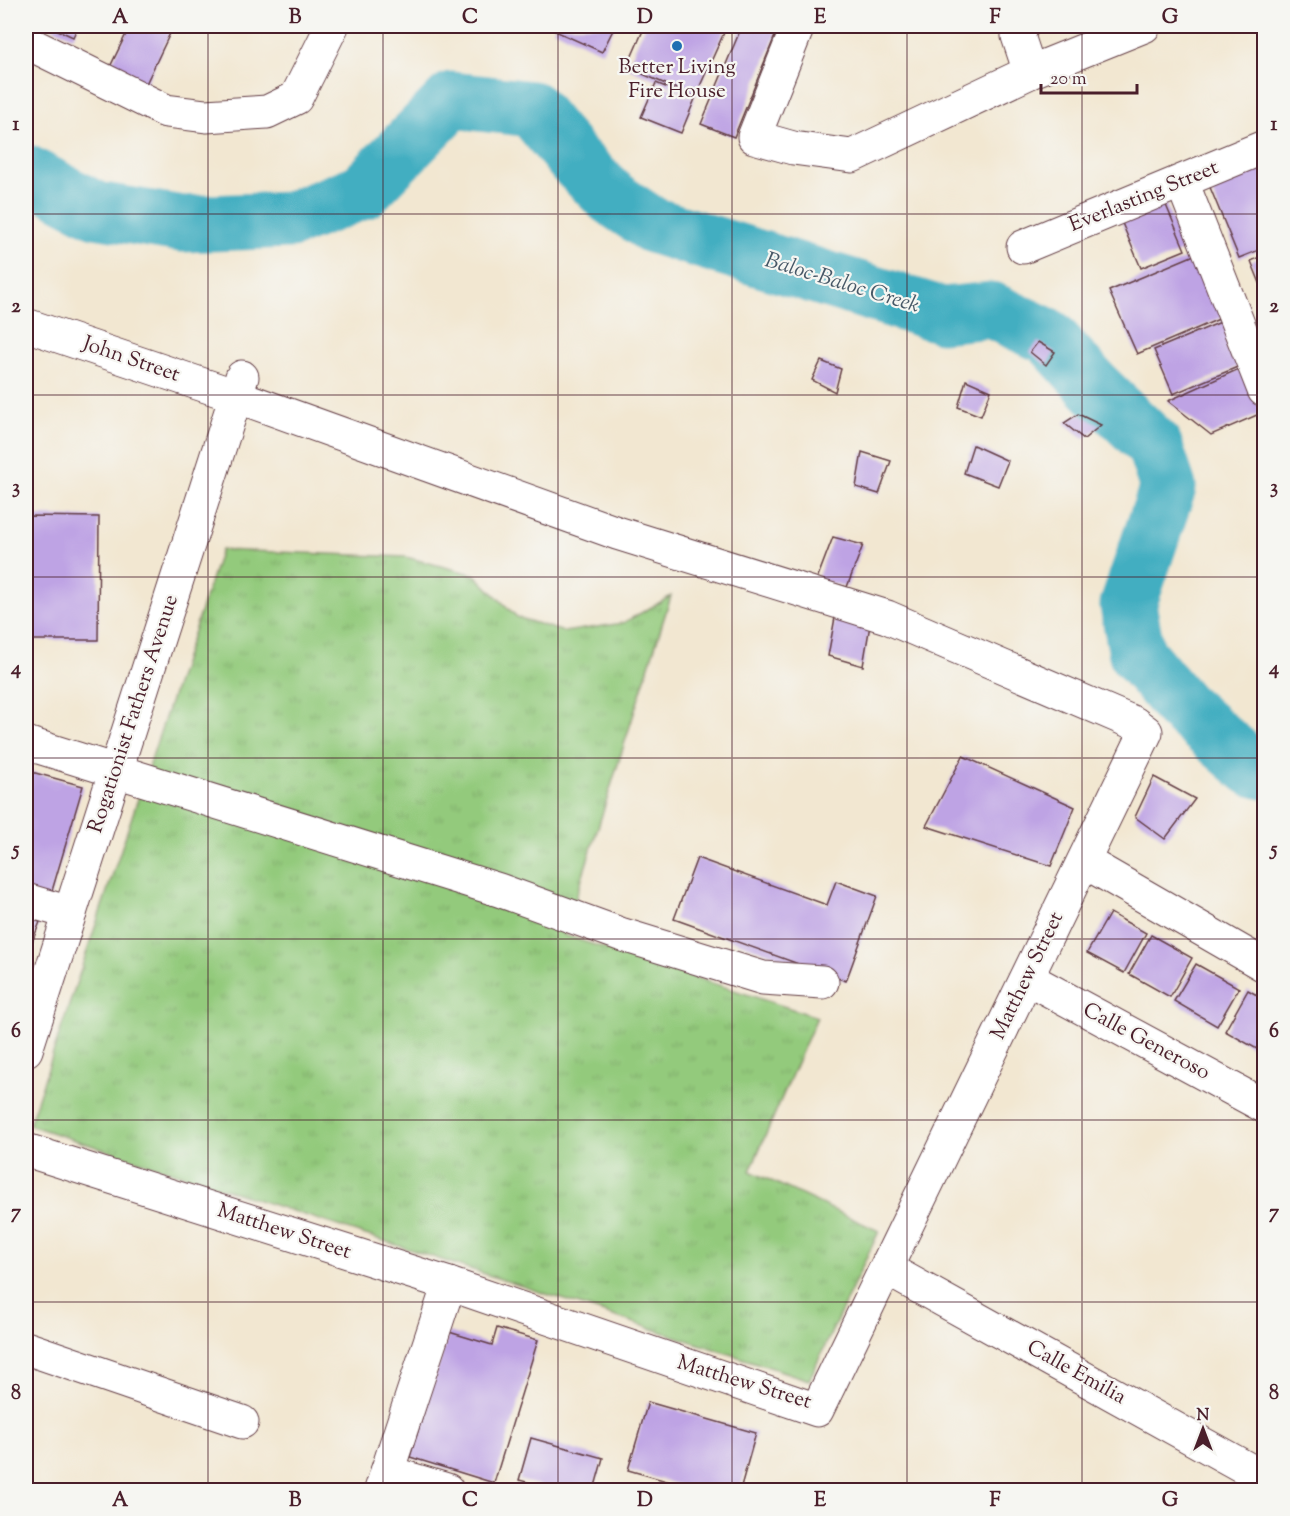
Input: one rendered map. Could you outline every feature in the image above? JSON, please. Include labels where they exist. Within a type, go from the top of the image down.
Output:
[{"type":"street","points":[[26,42],[166,111],[206,116],[267,112],[296,98],[332,26]]},
{"type":"street","points":[[798,26],[754,137],[793,147],[852,156],[1030,72],[1144,26]]},
{"type":"street","points":[[1011,29],[1030,72]]},
{"type":"street","name":"Everlasting Street","points":[[1023,247],[1264,147]]},
{"type":"street","points":[[1182,182],[1264,390]]},
{"type":"street","name":"John Street","points":[[26,325],[239,387],[617,533],[887,617],[1134,723],[1146,732]]},
{"type":"street","name":"Rogationist Fathers Avenue","points":[[26,1050],[239,387]]},
{"type":"street","name":"Matthew Street","points":[[26,1150],[449,1284],[818,1410],[1146,732]]},
{"type":"street","points":[[26,743],[489,887],[620,934],[752,974],[822,982]]},
{"type":"street","points":[[1085,862],[1264,965]]},
{"type":"street","points":[[26,900],[70,913]]},
{"type":"street","name":"Calle Generoso","points":[[1027,978],[1264,1106]]},
{"type":"street","name":"Calle Emilia","points":[[887,1269],[1264,1478]]},
{"type":"street","points":[[447,1491],[384,1481],[449,1284]]},
{"type":"street","points":[[26,1348],[243,1422]]},
{"type":"green space","points":[[221,550],[406,557],[475,575],[517,617],[564,632],[623,623],[671,596],[564,935],[817,1017],[750,1171],[879,1231],[809,1380],[29,1125]]},
{"type":"building","points":[[49,26],[78,26],[73,37]]},
{"type":"building","points":[[130,26],[173,27],[144,88],[108,71]]},
{"type":"building","points":[[556,26],[615,26],[602,52],[553,30]]},
{"type":"building","name":"Better Living Fire House","points":[[645,26],[727,26],[695,97],[627,67]]},
{"type":"building","points":[[742,26],[779,26],[734,137],[701,124]]},
{"type":"building","points":[[656,83],[695,99],[681,133],[641,117]]},
{"type":"building","points":[[1264,157],[1264,248],[1239,258],[1207,180]]},
{"type":"building","points":[[1163,198],[1185,250],[1141,268],[1119,216]]},
{"type":"building","points":[[1199,253],[1226,316],[1137,354],[1109,291]]},
{"type":"building","points":[[1264,255],[1264,293],[1251,261]]},
{"type":"building","points":[[1228,319],[1247,363],[1173,394],[1154,350]]},
{"type":"building","points":[[1038,342],[1055,352],[1046,365],[1030,352]]},
{"type":"building","points":[[821,361],[841,369],[835,392],[812,380]]},
{"type":"building","points":[[1250,364],[1264,397],[1264,412],[1211,435],[1168,401]]},
{"type":"building","points":[[966,380],[991,391],[981,416],[958,407]]},
{"type":"building","points":[[1078,414],[1101,425],[1084,439],[1064,423]]},
{"type":"building","points":[[973,445],[1008,461],[998,486],[964,473]]},
{"type":"building","points":[[862,452],[891,461],[879,494],[856,487]]},
{"type":"building","points":[[26,516],[99,517],[98,640],[26,640]]},
{"type":"building","points":[[833,537],[863,545],[847,587],[817,579]]},
{"type":"building","points":[[836,612],[870,625],[863,666],[828,656]]},
{"type":"building","points":[[963,756],[1075,807],[1051,866],[926,826]]},
{"type":"building","points":[[28,771],[83,786],[49,901],[26,893],[26,780]]},
{"type":"building","points":[[1154,777],[1195,799],[1165,839],[1135,817]]},
{"type":"building","points":[[697,858],[827,905],[836,881],[877,896],[846,981],[674,919]]},
{"type":"building","points":[[1110,913],[1146,933],[1124,973],[1087,953]]},
{"type":"building","points":[[26,917],[40,922],[26,957]]},
{"type":"building","points":[[1151,935],[1192,958],[1170,997],[1129,974]]},
{"type":"building","points":[[1196,964],[1239,988],[1217,1026],[1174,1001]]},
{"type":"building","points":[[1248,990],[1264,999],[1264,1053],[1225,1031]]},
{"type":"building","points":[[497,1328],[538,1340],[494,1483],[410,1457],[449,1332],[492,1345]]},
{"type":"building","points":[[648,1402],[756,1433],[740,1490],[698,1490],[628,1470]]},
{"type":"building","points":[[531,1438],[603,1458],[594,1490],[557,1490],[519,1480]]},
{"type":"waterway","name":"Baloc-Baloc Creek","points":[[26,173],[96,210],[182,224],[290,220],[363,191],[452,100],[532,109],[573,159],[612,198],[652,225],[942,315],[991,310],[1049,337],[1093,386],[1154,445],[1168,487],[1128,605],[1137,654],[1181,706],[1252,768],[1264,771]]},
{"type":"place","name":"Better Living Fire House","points":[[677,46]]}]
